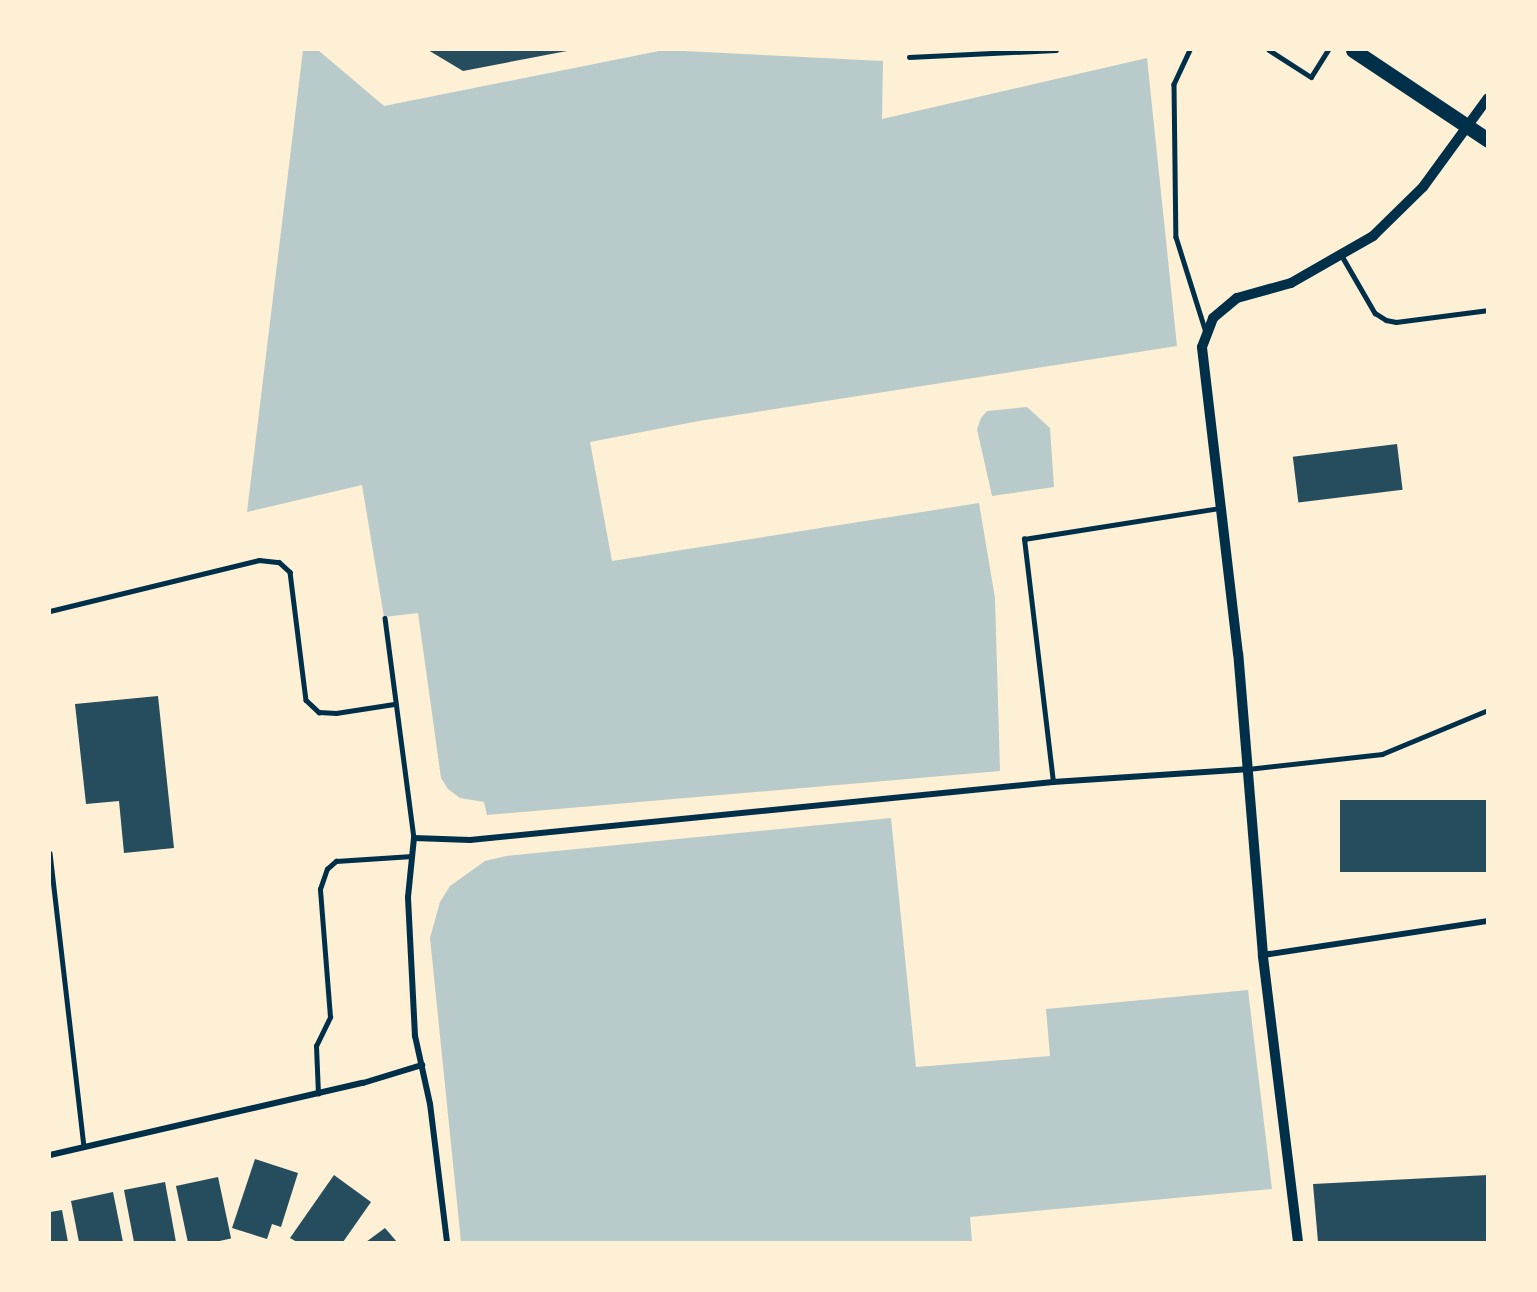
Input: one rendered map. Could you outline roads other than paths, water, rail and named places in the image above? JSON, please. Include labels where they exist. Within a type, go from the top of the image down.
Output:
[{"type":"main road","points":[[1353,50],[1488,140]]},
{"type":"street","points":[[1298,1242],[1263,955],[1247,769],[1202,347],[1214,318],[1237,298],[1291,283],[1342,256],[1373,236],[1423,187],[1488,98]]},
{"type":"street","points":[[447,1242],[422,1065],[415,1036],[408,897],[414,838],[471,840],[1053,782],[1247,769]]},
{"type":"street","points":[[1263,955],[1488,921]]},
{"type":"street","points":[[50,1155],[318,1094],[422,1065]]},
{"type":"lane","points":[[909,57],[1056,50]]},
{"type":"lane","points":[[1190,50],[1174,84],[1176,237],[1206,333]]},
{"type":"lane","points":[[1269,50],[1311,77],[1328,50]]},
{"type":"lane","points":[[1342,256],[1375,312],[1386,320],[1396,322],[1488,310]]},
{"type":"lane","points":[[1053,782],[1024,539],[1219,508]]},
{"type":"lane","points":[[50,611],[259,560],[279,562],[290,572],[306,700],[319,712],[336,713],[395,704]]},
{"type":"lane","points":[[385,618],[414,838]]},
{"type":"lane","points":[[1247,769],[1382,754],[1488,710]]},
{"type":"lane","points":[[50,853],[84,1147]]},
{"type":"lane","points":[[318,1094],[316,1046],[330,1017],[320,889],[327,869],[336,861],[412,856]]}]
